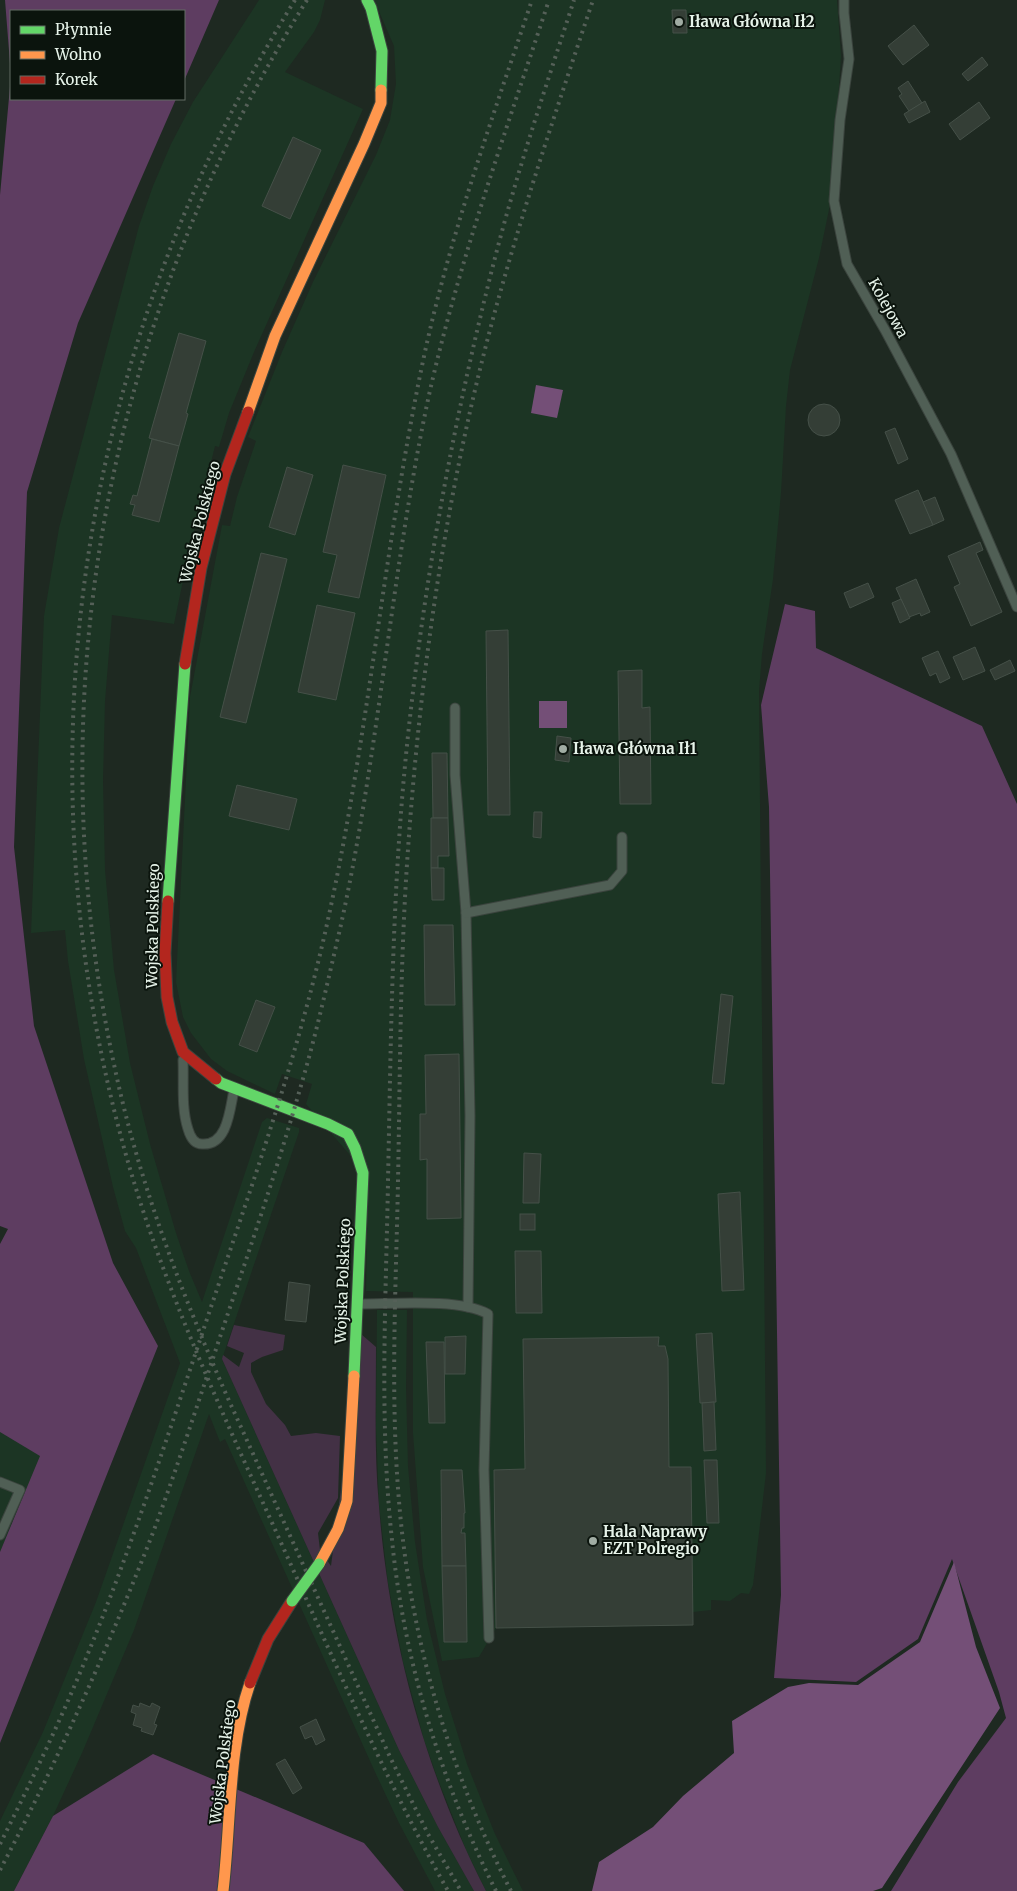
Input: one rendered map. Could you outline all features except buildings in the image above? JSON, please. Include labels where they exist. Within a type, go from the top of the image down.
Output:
[{"type":"street","name":"Wojska Polskiego","points":[[223,1891],[237,1752],[244,1704],[256,1665],[292,1601],[319,1564],[340,1529],[347,1507],[363,1173],[355,1148],[348,1134],[328,1124],[221,1083],[183,1052],[172,1022],[167,997],[165,953],[171,846],[186,655],[201,568],[225,474],[275,336],[364,144],[381,103],[382,51],[372,3]]},
{"type":"lane","name":"Kolejowa","points":[[844,0],[849,60],[840,120],[834,201],[847,264],[885,330],[951,454],[1017,607]]},
{"type":"lane","points":[[455,708],[455,775],[466,914],[470,1116],[468,1307]]},
{"type":"lane","points":[[466,914],[610,885],[622,871],[622,836]]},
{"type":"lane","points":[[183,1052],[187,1127],[191,1138],[199,1144],[209,1145],[218,1139],[225,1130],[234,1088]]},
{"type":"lane","points":[[357,1304],[426,1303],[468,1307],[479,1309],[488,1314],[484,1470],[489,1638]]},
{"type":"lane","points":[[0,1482],[20,1490],[0,1535]]},
{"type":"shaded area","points":[[5,0],[219,0],[185,79],[185,10],[10,10],[10,63]]},
{"type":"shaded area","points":[[259,0],[325,0],[320,20],[314,32],[285,72],[363,109],[254,352],[229,413],[219,447],[215,446],[190,547],[174,624],[112,615],[105,701],[103,781],[105,870],[114,970],[130,1063],[150,1144],[176,1233],[202,1302],[262,1122],[267,1118],[299,1128],[222,1359],[399,1750],[438,1827],[474,1891],[435,1891],[399,1823],[375,1772],[225,1439],[220,1442],[209,1414],[134,1630],[82,1753],[53,1816],[14,1891],[0,1891],[0,1821],[43,1732],[96,1602],[180,1363],[136,1248],[125,1231],[113,1187],[84,1059],[68,961],[65,930],[31,933],[44,616],[59,528],[139,226],[171,144],[193,102]]},
{"type":"shaded area","points":[[374,0],[837,0],[841,56],[832,195],[819,258],[790,370],[773,579],[762,654],[759,691],[766,1473],[753,1585],[749,1594],[741,1593],[730,1601],[711,1600],[711,1610],[693,1612],[693,1625],[496,1628],[479,1657],[442,1661],[423,1567],[413,1433],[413,1292],[366,1291],[368,1176],[306,1104],[312,1084],[282,1074],[275,1094],[227,1071],[211,1059],[191,1033],[183,1017],[176,982],[190,697],[222,525],[230,526],[237,497],[256,441],[248,437],[282,352],[313,282],[376,155],[390,120],[396,84],[394,46]]},
{"type":"shaded area","points":[[10,87],[10,100],[176,100],[78,323],[27,492],[14,847],[34,1026],[113,1263],[158,1346],[0,1743],[0,1552],[40,1456],[0,1432],[0,1244],[8,1229],[0,1226],[0,195]]},
{"type":"shaded area","points":[[536,385],[563,390],[557,418],[531,413]]},
{"type":"shaded area","points":[[785,604],[815,611],[816,648],[982,726],[1017,804],[1017,1891],[891,1891],[958,1782],[1006,1718],[999,1692],[952,1559],[918,1639],[856,1682],[774,1678],[781,1595],[769,807],[761,705]]},
{"type":"shaded area","points":[[539,701],[567,701],[567,728],[539,728]]},
{"type":"shaded area","points":[[377,1310],[407,1310],[408,1466],[415,1542],[427,1620],[445,1694],[467,1764],[495,1834],[523,1891],[486,1891],[466,1850],[437,1777],[424,1740],[403,1662],[388,1583],[379,1505],[376,1426]]},
{"type":"shaded area","points":[[234,1325],[285,1335],[283,1350],[251,1363],[251,1372],[266,1404],[285,1425],[291,1436],[316,1433],[340,1436],[338,1498],[318,1533],[320,1550],[331,1566],[361,1334],[376,1347],[377,1486],[384,1556],[401,1655],[413,1704],[445,1800],[464,1846],[486,1891],[474,1891],[438,1827],[399,1750],[222,1359],[223,1355],[239,1367],[244,1353],[227,1346]]},
{"type":"shaded area","points":[[0,1432],[41,1456],[0,1552]]},
{"type":"shaded area","points":[[954,1562],[976,1647],[1000,1708],[882,1888],[873,1891],[592,1891],[599,1862],[653,1827],[683,1796],[734,1753],[732,1721],[788,1687],[809,1683],[858,1685],[920,1642]]},
{"type":"shaded area","points":[[153,1754],[364,1843],[404,1891],[14,1891],[53,1816]]},
{"type":"railway","points":[[295,0],[222,130],[164,266],[119,405],[89,548],[74,693],[74,840],[89,987],[120,1133],[152,1237],[212,1388],[339,1671],[380,1760],[448,1891]]},
{"type":"railway","points":[[307,0],[238,123],[181,250],[137,381],[105,516],[87,652],[83,791],[92,930],[115,1069],[125,1111],[136,1153],[177,1275],[226,1394],[390,1757],[428,1834],[461,1891]]},
{"type":"railway","points":[[0,1844],[72,1690],[132,1539],[256,1174],[302,1025],[327,924],[354,784],[397,501],[423,361],[458,224],[532,0]]},
{"type":"railway","points":[[0,1870],[82,1702],[154,1530],[253,1240],[293,1114],[322,1006],[353,863],[365,796],[405,528],[429,395],[454,295],[500,147],[549,0]]},
{"type":"railway","points":[[496,1891],[458,1807],[428,1720],[406,1631],[392,1540],[386,1451],[384,1361],[395,915],[401,808],[413,691],[431,564],[454,438],[481,312],[497,250],[574,0]]},
{"type":"railway","points":[[511,1891],[489,1845],[451,1750],[423,1652],[404,1552],[396,1461],[394,1381],[404,918],[410,818],[422,695],[439,573],[462,451],[475,390],[500,292],[545,145],[593,0]]},
{"type":"traffic: fast","points":[[367,0],[371,8],[382,51],[381,90]]},
{"type":"traffic: fast","points":[[168,901],[185,664]]},
{"type":"traffic: fast","points":[[216,1079],[221,1083],[328,1124],[348,1134],[355,1148],[363,1173],[354,1376]]},
{"type":"traffic: fast","points":[[292,1601],[319,1564]]},
{"type":"traffic: slow","points":[[248,412],[275,336],[364,144],[381,103],[381,90]]},
{"type":"traffic: slow","points":[[319,1564],[338,1529],[347,1501],[354,1376]]},
{"type":"traffic: slow","points":[[223,1891],[234,1759],[243,1708],[250,1683]]},
{"type":"traffic: jam","points":[[185,664],[201,568],[225,474],[248,412]]},
{"type":"traffic: jam","points":[[168,901],[165,953],[167,997],[172,1022],[183,1052],[216,1079]]},
{"type":"traffic: jam","points":[[250,1683],[268,1639],[292,1601]]},
{"type":"place","name":"Iława Główna Ił2","points":[[679,22]]},
{"type":"place","name":"Iława Główna Ił1","points":[[563,749]]},
{"type":"place","name":"Hala Naprawy EZT Polregio","points":[[593,1541]]}]
